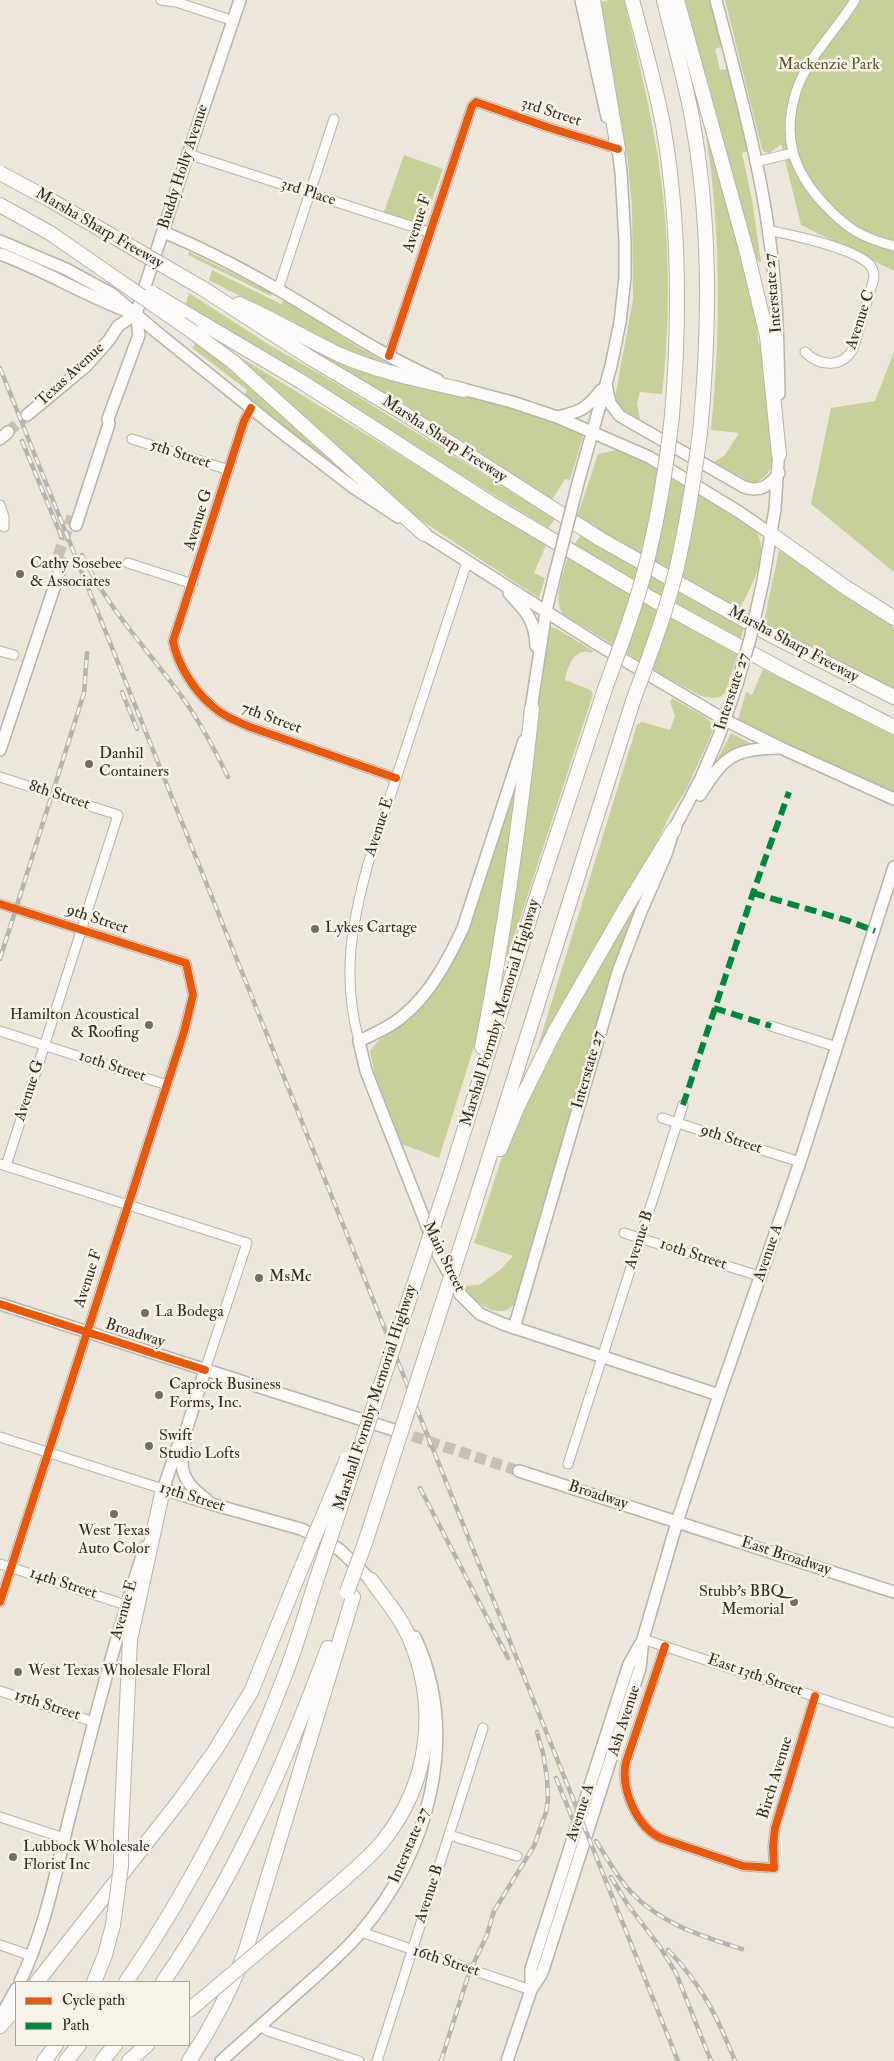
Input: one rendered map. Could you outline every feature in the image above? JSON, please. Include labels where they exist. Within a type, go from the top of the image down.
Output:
[{"type":"highway","points":[[593,0],[618,149]]},
{"type":"highway","name":"Marshall Formby Memorial Highway","points":[[127,1981],[154,1941],[187,1884],[250,1760],[286,1674],[379,1386],[450,1176],[534,906],[636,599],[651,545],[667,461],[672,416],[678,348],[678,257],[662,124],[632,0]]},
{"type":"highway","name":"Marshall Formby Memorial Highway","points":[[350,1594],[633,701],[663,618],[684,532],[700,433],[708,321],[706,235],[703,195],[692,118],[664,0]]},
{"type":"highway","points":[[677,0],[747,253],[767,336],[779,456]]},
{"type":"highway","name":"Marsha Sharp Freeway","points":[[0,173],[202,288],[309,357],[400,411],[600,539],[771,635],[894,697]]},
{"type":"highway","name":"Marsha Sharp Freeway","points":[[0,205],[302,382],[490,503],[652,599],[786,672],[894,727]]},
{"type":"highway","points":[[50,233],[233,362],[424,534]]},
{"type":"highway","points":[[202,288],[261,313],[338,354],[367,366],[399,376],[463,390]]},
{"type":"highway","points":[[771,534],[845,587],[894,618]]},
{"type":"highway","points":[[470,1113],[501,946],[521,814],[532,709]]},
{"type":"highway","points":[[472,1212],[489,1178],[517,1108],[545,1050],[625,909],[674,829]]},
{"type":"highway","points":[[38,1981],[180,1800],[216,1749],[251,1692],[360,1426],[379,1386]]},
{"type":"highway","points":[[94,1981],[105,1955],[113,1925],[120,1866],[130,1640],[163,1489]]},
{"type":"highway","points":[[194,2006],[367,1859],[383,1841],[400,1816],[412,1793],[426,1744],[428,1716],[420,1666],[404,1628],[371,1580]]},
{"type":"highway","points":[[164,1981],[216,1896],[253,1829],[278,1777],[350,1594]]},
{"type":"highway","points":[[188,2061],[215,2021],[245,1953],[350,1594]]},
{"type":"highway","points":[[0,2026],[15,2009]]},
{"type":"highway","points":[[44,2061],[55,2046]]},
{"type":"highway","points":[[66,2061],[78,2046]]},
{"type":"highway","points":[[102,2061],[114,2046]]},
{"type":"highway","points":[[129,2061],[147,2046]]},
{"type":"main road","name":"Buddy Holly Avenue","points":[[74,520],[139,334],[136,314],[240,0]]},
{"type":"main road","points":[[360,1041],[402,1017],[419,1001],[450,956],[466,918],[521,752],[532,709],[536,668],[546,611],[620,322],[625,277],[625,240],[618,149],[606,114],[581,0]]},
{"type":"main road","name":"Interstate 27","points":[[514,1328],[618,972],[666,854],[674,829],[686,808],[725,720],[737,684],[750,639],[771,534],[779,473],[777,310],[768,230],[755,162],[716,0]]},
{"type":"main road","name":"Marsha Sharp Freeway","points":[[163,232],[278,290],[389,356],[463,390],[512,402],[557,417],[649,457],[739,512],[771,534]]},
{"type":"main road","points":[[0,241],[38,256],[112,294],[250,408],[354,488],[500,583],[725,720],[781,748],[894,799]]},
{"type":"main road","points":[[0,254],[54,276],[107,304],[136,314]]},
{"type":"main road","name":"Texas Avenue","points":[[27,416],[86,366],[109,340],[118,326],[136,314]]},
{"type":"main road","points":[[557,417],[574,414],[587,407],[606,382]]},
{"type":"main road","points":[[606,382],[610,403],[620,416],[744,487],[750,490],[766,487],[772,483],[779,473]]},
{"type":"main road","points":[[0,738],[32,630],[60,560],[0,750]]},
{"type":"main road","points":[[500,583],[528,613],[535,632],[536,668]]},
{"type":"main road","points":[[686,808],[700,795],[715,770],[727,760],[753,749],[781,748]]},
{"type":"main road","name":"Avenue A","points":[[507,2061],[531,1990],[531,1969],[629,1664],[644,1639],[677,1522],[719,1395],[762,1277],[894,867]]},
{"type":"main road","name":"Main Street","points":[[360,1041],[366,1071],[435,1245],[460,1294],[480,1314],[514,1328],[719,1395]]},
{"type":"main road","name":"Broadway","points":[[0,1304],[397,1431]]},
{"type":"main road","name":"Avenue E","points":[[20,1981],[32,1956],[126,1605],[163,1489],[177,1448],[185,1434],[205,1370]]},
{"type":"main road","points":[[185,1434],[182,1461],[183,1473],[188,1483],[197,1493],[214,1505]]},
{"type":"main road","name":"Broadway","points":[[519,1471],[677,1522]]},
{"type":"main road","name":"13th Street","points":[[163,1489],[301,1529],[340,1550],[371,1580]]},
{"type":"main road","name":"East Broadway","points":[[677,1522],[894,1592]]},
{"type":"main road","name":"Interstate 27","points":[[221,2061],[336,1958],[361,1932],[394,1886],[420,1829],[434,1778],[437,1744],[435,1700],[425,1659],[410,1627],[398,1608],[371,1580]]},
{"type":"main road","points":[[0,2018],[15,1991]]},
{"type":"street","points":[[161,0],[176,2],[234,21]]},
{"type":"street","points":[[855,0],[805,71],[796,92],[790,137],[798,168],[808,187],[839,220],[849,229],[868,238],[894,246]]},
{"type":"street","name":"3rd Street","points":[[476,102],[618,149]]},
{"type":"street","name":"Avenue F","points":[[389,356],[472,106],[476,102]]},
{"type":"street","points":[[278,290],[334,119]]},
{"type":"street","points":[[755,162],[793,153]]},
{"type":"street","name":"3rd Place","points":[[188,154],[429,232]]},
{"type":"street","name":"Avenue C","points":[[768,230],[815,241],[857,256],[869,264],[874,271],[874,278],[853,349],[844,360],[838,363],[822,363],[805,352]]},
{"type":"street","name":"Avenue G","points":[[173,641],[193,584],[244,421],[250,408]]},
{"type":"street","name":"5th Street","points":[[132,439],[229,470]]},
{"type":"street","points":[[0,505],[4,517],[4,527]]},
{"type":"street","name":"Avenue E","points":[[360,1041],[353,1018],[349,986],[350,949],[356,909],[396,778],[467,562]]},
{"type":"street","points":[[128,563],[193,584]]},
{"type":"street","name":"7th Street","points":[[173,641],[178,658],[198,691],[209,704],[227,717],[250,727],[396,778]]},
{"type":"street","points":[[0,651],[14,655]]},
{"type":"street","name":"8th Street","points":[[0,777],[118,815]]},
{"type":"street","name":"Avenue G","points":[[3,1165],[44,1046],[118,815]]},
{"type":"street","name":"9th Street","points":[[0,904],[186,963]]},
{"type":"street","name":"Avenue F","points":[[0,1602],[167,1085],[193,995],[186,963]]},
{"type":"street","points":[[771,1026],[837,1047]]},
{"type":"street","name":"10th Street","points":[[0,1031],[167,1085]]},
{"type":"street","name":"Avenue B","points":[[568,1464],[683,1106]]},
{"type":"street","name":"9th Street","points":[[662,1118],[800,1162]]},
{"type":"street","points":[[3,1165],[128,1205]]},
{"type":"street","name":"Avenue E","points":[[128,1205],[247,1243],[205,1370]]},
{"type":"street","name":"10th Street","points":[[624,1233],[762,1277]]},
{"type":"street","name":"13th Street","points":[[0,1437],[163,1489]]},
{"type":"street","name":"14th Street","points":[[0,1564],[126,1605]]},
{"type":"street","name":"East 13th Street","points":[[644,1639],[894,1723]]},
{"type":"street","name":"Ash Avenue","points":[[665,1646],[626,1762],[624,1779],[633,1805],[647,1830],[654,1836],[743,1866],[774,1868]]},
{"type":"street","name":"15th Street","points":[[0,1691],[94,1722]]},
{"type":"street","name":"Birch Avenue","points":[[774,1868],[772,1846],[775,1828],[815,1696]]},
{"type":"street","name":"Avenue B","points":[[377,2061],[483,1728]]},
{"type":"street","points":[[0,1817],[64,1838]]},
{"type":"street","points":[[450,1835],[517,1856]]},
{"type":"street","name":"16th Street","points":[[361,1932],[531,1990]]},
{"type":"street","points":[[0,1945],[32,1956]]},
{"type":"street","points":[[260,2026],[268,2031],[359,2061]]},
{"type":"green space","points":[[608,0],[624,0],[650,114],[665,211],[668,304],[662,394],[640,392],[637,404],[640,420],[622,410],[615,397],[633,300],[632,207],[628,163],[599,3]]},
{"type":"green space","points":[[685,0],[712,0],[723,46],[715,49],[720,70],[728,69],[748,151],[742,153],[752,200],[761,262],[757,261]]},
{"type":"green space","name":"Mackenzie Park","points":[[725,0],[894,0],[894,271],[801,225],[781,144],[770,153],[764,152],[762,149]]},
{"type":"green space","points":[[710,134],[757,323],[758,343],[761,344],[771,405],[774,438],[772,465],[765,476],[753,483],[743,480],[743,478],[714,462],[725,455],[739,433],[711,430],[717,356],[718,282],[715,209],[706,135]]},
{"type":"green space","points":[[404,155],[443,169],[423,226],[384,212]]},
{"type":"green space","points":[[189,252],[263,288],[272,293],[271,296],[188,255]]},
{"type":"green space","points":[[212,270],[281,304],[284,300],[390,365],[389,367],[331,345],[299,326],[209,280]]},
{"type":"green space","points":[[189,293],[271,346],[346,389],[555,519],[548,528],[185,306]]},
{"type":"green space","points":[[289,338],[561,424],[584,433],[570,480],[565,479],[552,500]]},
{"type":"green space","points":[[197,342],[253,390],[256,390],[354,478],[352,480],[244,395],[247,390],[192,348]]},
{"type":"green space","points":[[894,352],[894,572],[811,504],[831,408],[875,401]]},
{"type":"green space","points":[[235,354],[546,545],[534,573],[545,578],[539,598],[413,515],[233,357]]},
{"type":"green space","points":[[616,450],[644,462],[755,530],[760,539],[761,549],[758,570],[739,610],[577,517],[598,454]]},
{"type":"green space","points":[[581,535],[744,628],[740,641],[573,546]]},
{"type":"green space","points":[[779,550],[894,627],[894,689],[764,622]]},
{"type":"green space","points":[[568,556],[738,654],[725,693],[720,697],[713,698],[701,696],[664,676],[563,614],[560,608],[559,593]]},
{"type":"green space","points":[[548,626],[557,629],[593,651],[592,653],[586,652],[576,655],[570,664],[565,680],[591,690],[593,694],[508,956],[504,954],[528,795],[540,678]]},
{"type":"green space","points":[[763,669],[894,736],[894,793],[762,733],[738,720],[746,692],[752,695]]},
{"type":"green space","points":[[672,698],[705,717],[715,726],[687,788],[670,815],[644,868],[538,1054],[536,1053],[637,725],[642,722],[670,730],[675,716],[670,702]]},
{"type":"green space","points":[[731,733],[754,745],[720,759],[718,758]]},
{"type":"green space","points":[[510,796],[514,797],[500,922],[481,1024],[439,1158],[402,1144],[375,1076],[370,1051],[378,1041],[403,1022],[451,964],[467,932]]},
{"type":"green space","points":[[633,911],[636,912],[518,1299],[512,1307],[504,1310],[489,1309],[468,1293],[463,1286],[479,1285],[500,1270],[513,1256],[474,1243],[501,1160],[516,1123],[553,1046]]},
{"type":"tunnel","points":[[8,432],[27,415]]},
{"type":"tunnel","points":[[58,556],[72,516]]},
{"type":"tunnel","points":[[397,1431],[519,1471]]},
{"type":"railway","points":[[0,368],[678,2061]]},
{"type":"railway","points":[[22,441],[62,538]]},
{"type":"railway","points":[[82,555],[115,610],[194,714],[228,777]]},
{"type":"railway","points":[[0,959],[84,693],[87,653]]},
{"type":"railway","points":[[122,692],[137,729]]},
{"type":"railway","points":[[420,1488],[508,1658]]},
{"type":"railway","points":[[441,2061],[469,1973],[487,1935],[494,1911],[534,1846],[546,1812],[548,1800],[547,1778],[537,1732]]},
{"type":"railway","points":[[556,1778],[573,1820]]},
{"type":"railway","points":[[596,1841],[626,1886],[655,1913],[682,1928],[742,1949]]},
{"type":"railway","points":[[611,1877],[628,1905],[660,1947],[676,1973],[711,2061]]},
{"type":"railway","points":[[668,1950],[680,1963],[708,2002],[735,2061]]},
{"type":"marked path","points":[[683,1105],[753,893],[789,792]]},
{"type":"marked path","points":[[753,893],[849,921],[875,931]]},
{"type":"marked path","points":[[714,1008],[771,1026]]},
{"type":"cycle path","points":[[389,356],[472,106],[476,102],[618,149]]},
{"type":"cycle path","points":[[251,408],[244,421],[173,641],[178,658],[187,675],[204,698],[214,708],[229,717],[250,727],[396,778]]},
{"type":"cycle path","points":[[0,904],[186,963],[193,995],[184,1032],[0,1602]]},
{"type":"cycle path","points":[[0,1304],[205,1370]]},
{"type":"cycle path","points":[[665,1646],[626,1762],[625,1772],[628,1795],[638,1817],[654,1834],[663,1839],[743,1866],[774,1868],[773,1846],[775,1828],[815,1696]]},
{"type":"place","name":"Cathy Sosebee & Associates","points":[[20,574]]},
{"type":"place","name":"Danhil Containers","points":[[89,764]]},
{"type":"place","name":"Lykes Cartage","points":[[315,929]]},
{"type":"place","name":"Hamilton Acoustical & Roofing","points":[[149,1025]]},
{"type":"place","name":"MsMc","points":[[259,1278]]},
{"type":"place","name":"La Bodega","points":[[145,1313]]},
{"type":"place","name":"Caprock Business Forms, Inc.","points":[[159,1395]]},
{"type":"place","name":"Swift Studio Lofts","points":[[149,1446]]},
{"type":"place","name":"West Texas Auto Color","points":[[114,1514]]},
{"type":"place","name":"Stubb's BBQ Memorial","points":[[794,1602]]},
{"type":"place","name":"West Texas Wholesale Floral","points":[[18,1672]]},
{"type":"place","name":"Lubbock Wholesale Florist Inc","points":[[13,1857]]}]
